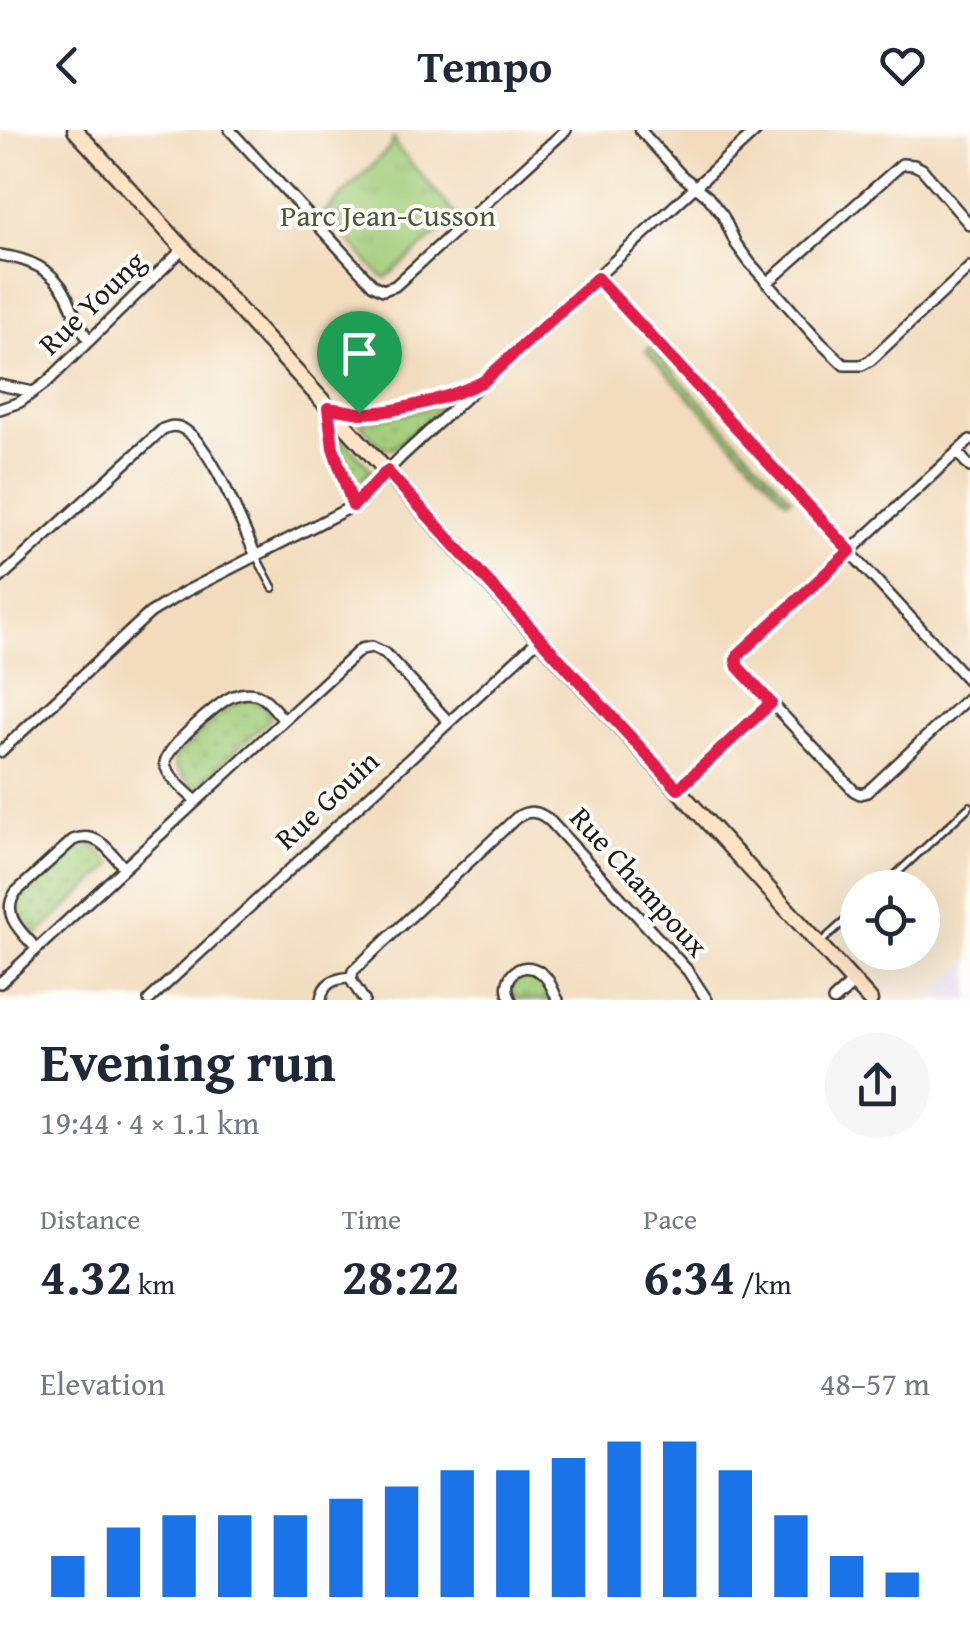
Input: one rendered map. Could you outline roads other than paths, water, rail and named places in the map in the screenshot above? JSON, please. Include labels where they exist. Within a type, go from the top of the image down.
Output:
[{"type":"main road","points":[[75,130],[870,1000]]},
{"type":"street","points":[[230,130],[373,285],[383,290],[396,286],[566,130]]},
{"type":"street","points":[[640,130],[717,208],[741,253],[838,361],[847,366],[871,360],[970,267]]},
{"type":"street","points":[[0,752],[150,614],[181,594],[353,506],[757,130]]},
{"type":"street","points":[[767,283],[902,164],[922,169],[970,225]]},
{"type":"street","name":"Rue Young","points":[[0,409],[20,402],[54,376],[184,248]]},
{"type":"street","points":[[0,255],[31,261],[54,278],[89,340]]},
{"type":"street","points":[[597,278],[970,682]]},
{"type":"street","points":[[353,506],[333,448],[328,408],[373,412],[449,396],[484,381]]},
{"type":"street","name":"Rue Young","points":[[0,386],[33,392]]},
{"type":"street","points":[[0,578],[163,429],[173,426],[186,432],[213,464],[256,556]]},
{"type":"street","points":[[970,440],[737,657],[738,667],[860,794],[970,696]]},
{"type":"street","points":[[957,452],[970,467]]},
{"type":"street","name":"Rue Gouin","points":[[149,1000],[540,638]]},
{"type":"street","points":[[0,983],[364,648],[385,652],[448,722]]},
{"type":"street","points":[[196,801],[168,770],[166,759],[172,748],[227,699],[249,693],[264,699],[284,720]]},
{"type":"street","points":[[678,789],[771,703]]},
{"type":"street","name":"Rue Champoux","points":[[321,1000],[330,982],[351,977],[353,970],[516,818],[534,812],[551,822],[688,971],[706,1000]]},
{"type":"street","points":[[36,949],[8,913],[16,892],[81,836],[98,840],[124,868]]},
{"type":"street","points":[[512,1000],[507,992],[508,980],[516,971],[528,968],[544,975],[558,1000]]},
{"type":"street","points":[[351,977],[364,1000]]},
{"type":"street","points":[[834,1000],[854,982]]},
{"type":"lane","points":[[256,556],[272,588]]},
{"type":"lane","points":[[901,870],[970,806]]},
{"type":"lane","points":[[820,944],[840,926]]},
{"type":"park label","name":"Parc Jean-Cusson","points":[[388,216]]}]
